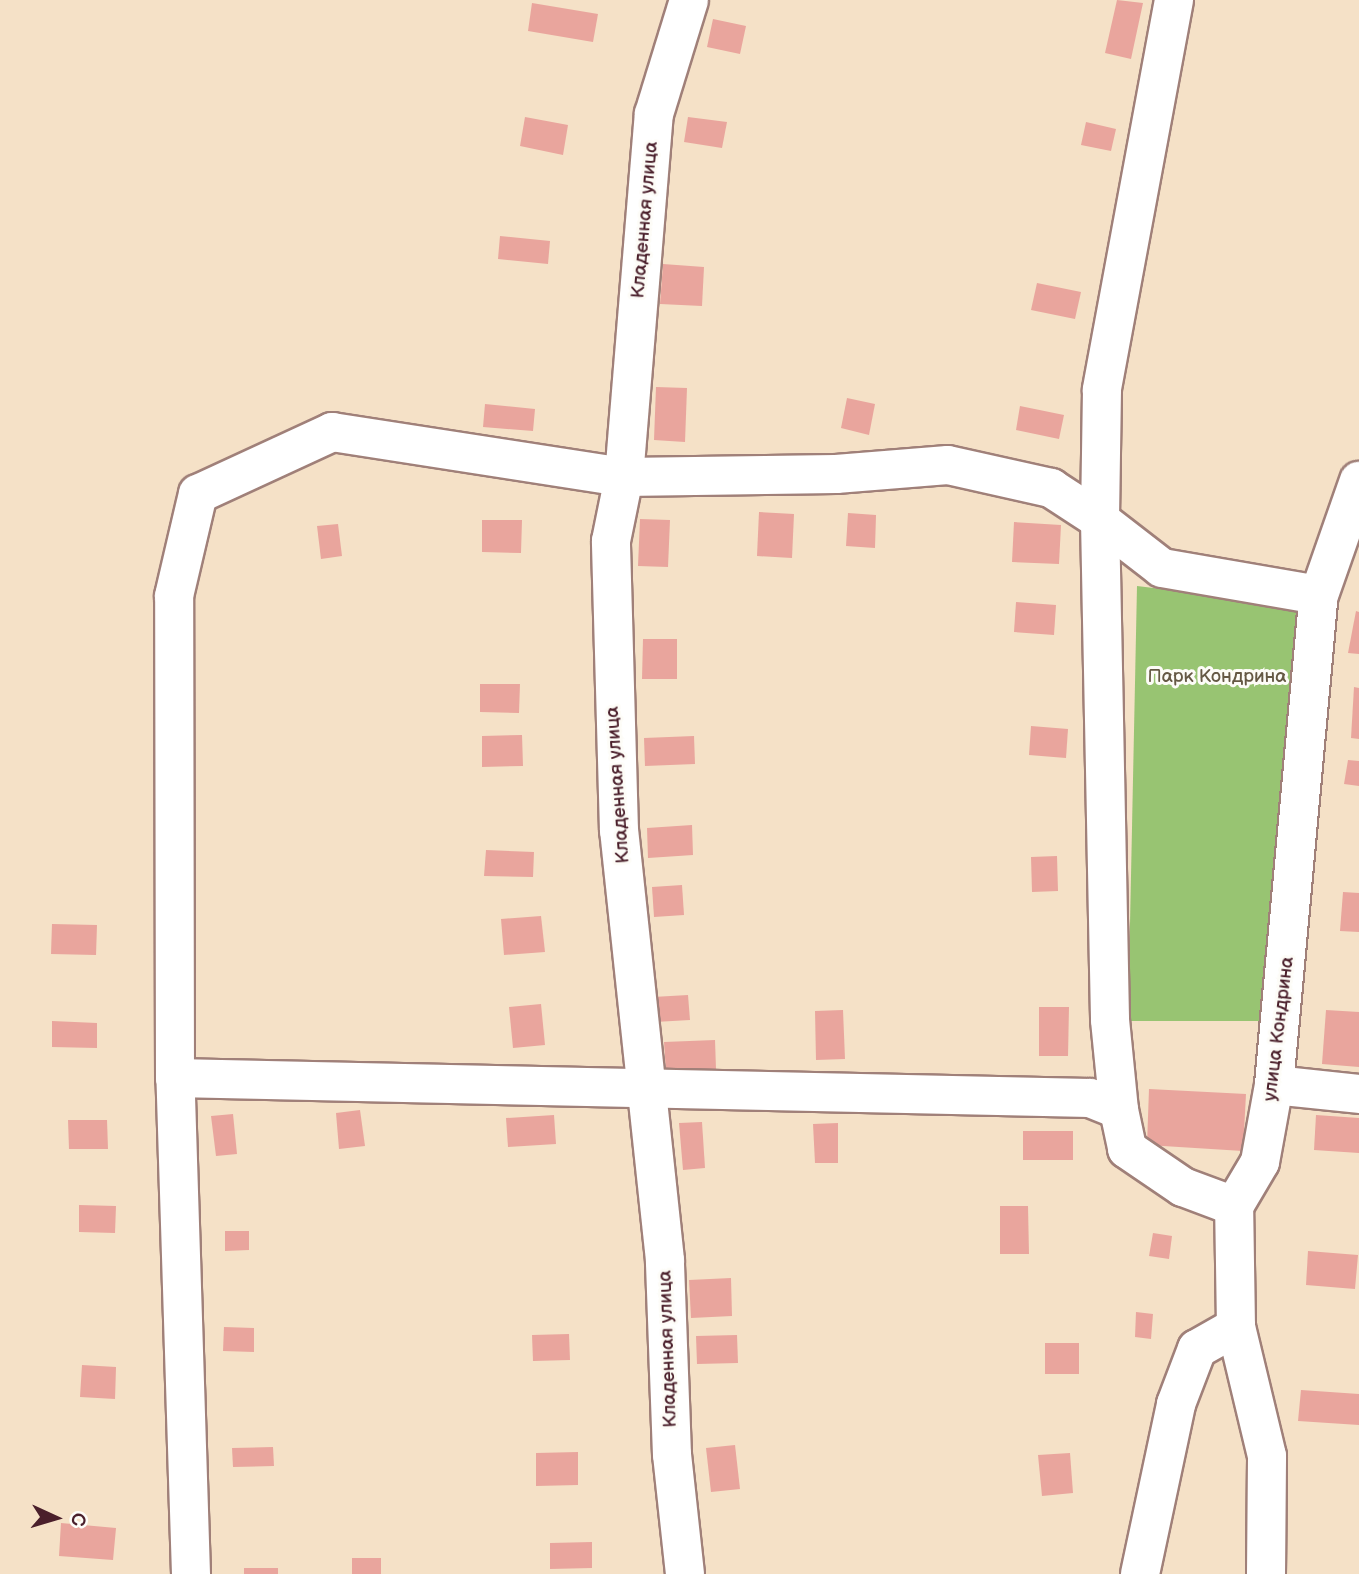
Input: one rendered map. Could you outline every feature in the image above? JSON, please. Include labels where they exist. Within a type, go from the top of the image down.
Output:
[{"type":"street","name":"Кладенная улица","points":[[684,1574],[672,1455],[665,1260],[619,831],[612,676],[611,541],[624,477],[654,114],[689,0]]},
{"type":"street","points":[[1174,0],[1102,390],[1100,520],[1110,1020],[1119,1110],[1127,1149],[1182,1187],[1234,1206],[1236,1327],[1266,1456],[1266,1574]]},
{"type":"street","points":[[191,1574],[175,1078],[174,596],[198,494],[332,432],[624,477],[836,474],[948,465],[1051,488],[1100,520],[1162,568],[1319,595]]},
{"type":"street","name":"улица Кондрина","points":[[1234,1206],[1260,1162],[1274,1085],[1319,595],[1359,481]]},
{"type":"street","points":[[175,1078],[1090,1098],[1119,1110]]},
{"type":"street","points":[[1274,1085],[1359,1094]]},
{"type":"street","points":[[1140,1574],[1176,1404],[1197,1349],[1236,1327]]},
{"type":"green space","name":"Парк Кондрина","points":[[1137,586],[1303,606],[1270,1021],[1128,1021]]},
{"type":"building","points":[[1117,0],[1143,3],[1131,59],[1105,53]]},
{"type":"building","points":[[532,3],[598,14],[593,42],[528,31]]},
{"type":"building","points":[[713,19],[746,26],[740,54],[707,47]]},
{"type":"building","points":[[525,117],[568,125],[563,155],[520,146]]},
{"type":"building","points":[[688,117],[727,122],[722,148],[684,142]]},
{"type":"building","points":[[1086,122],[1116,129],[1111,151],[1081,145]]},
{"type":"building","points":[[500,236],[550,241],[548,264],[498,259]]},
{"type":"building","points":[[663,264],[704,267],[702,306],[660,304]]},
{"type":"building","points":[[1037,283],[1081,292],[1075,319],[1031,310]]},
{"type":"building","points":[[656,387],[687,388],[685,442],[654,440]]},
{"type":"building","points":[[847,398],[875,404],[869,435],[841,428]]},
{"type":"building","points":[[485,404],[535,409],[533,431],[483,427]]},
{"type":"building","points":[[1020,406],[1064,415],[1059,439],[1016,430]]},
{"type":"building","points":[[759,512],[794,514],[792,558],[757,556]]},
{"type":"building","points":[[848,513],[876,515],[875,548],[846,546]]},
{"type":"building","points":[[640,519],[670,520],[668,567],[638,566]]},
{"type":"building","points":[[482,520],[522,520],[521,553],[482,552]]},
{"type":"building","points":[[1014,522],[1061,525],[1059,564],[1012,562]]},
{"type":"building","points":[[338,524],[342,556],[321,559],[317,526]]},
{"type":"building","points":[[1016,602],[1056,605],[1054,635],[1014,632]]},
{"type":"building","points":[[1356,611],[1359,612],[1359,654],[1348,653]]},
{"type":"building","points":[[643,639],[677,639],[677,679],[642,679]]},
{"type":"building","points":[[480,684],[520,684],[519,713],[480,712]]},
{"type":"building","points":[[1354,687],[1359,688],[1359,739],[1351,738]]},
{"type":"building","points":[[1031,726],[1068,729],[1066,758],[1029,755]]},
{"type":"building","points":[[522,735],[523,766],[482,767],[482,736]]},
{"type":"building","points":[[694,736],[695,764],[645,766],[644,738]]},
{"type":"building","points":[[1348,760],[1359,761],[1359,786],[1344,784]]},
{"type":"building","points":[[692,825],[693,855],[648,858],[647,828]]},
{"type":"building","points":[[486,850],[534,852],[533,877],[484,876]]},
{"type":"building","points":[[1057,856],[1058,891],[1032,892],[1031,857]]},
{"type":"building","points":[[682,885],[684,915],[654,917],[652,887]]},
{"type":"building","points":[[1343,892],[1359,893],[1359,932],[1340,931]]},
{"type":"building","points":[[541,916],[545,952],[504,955],[501,919]]},
{"type":"building","points":[[52,924],[97,925],[96,955],[51,954]]},
{"type":"building","points":[[688,995],[690,1020],[655,1022],[653,997]]},
{"type":"building","points":[[541,1004],[545,1045],[513,1048],[509,1007]]},
{"type":"building","points":[[1039,1007],[1069,1007],[1068,1056],[1039,1056]]},
{"type":"building","points":[[843,1010],[845,1059],[816,1060],[815,1011]]},
{"type":"building","points":[[1326,1010],[1359,1012],[1359,1067],[1322,1064]]},
{"type":"building","points":[[52,1021],[97,1023],[97,1048],[52,1047]]},
{"type":"building","points":[[715,1040],[716,1069],[666,1072],[664,1042]]},
{"type":"building","points":[[1149,1089],[1246,1094],[1243,1151],[1147,1145]]},
{"type":"building","points":[[360,1110],[365,1146],[339,1149],[336,1113]]},
{"type":"building","points":[[233,1114],[237,1154],[216,1156],[211,1116]]},
{"type":"building","points":[[554,1115],[556,1144],[508,1147],[506,1118]]},
{"type":"building","points":[[1316,1115],[1359,1118],[1359,1153],[1314,1150]]},
{"type":"building","points":[[68,1120],[107,1120],[108,1149],[69,1149]]},
{"type":"building","points":[[702,1122],[705,1168],[683,1170],[679,1123]]},
{"type":"building","points":[[838,1123],[838,1163],[815,1163],[813,1124]]},
{"type":"building","points":[[1023,1131],[1073,1131],[1073,1160],[1023,1160]]},
{"type":"building","points":[[79,1205],[116,1206],[115,1233],[79,1232]]},
{"type":"building","points":[[1000,1206],[1028,1206],[1029,1254],[1000,1254]]},
{"type":"building","points":[[225,1231],[249,1231],[249,1250],[225,1251]]},
{"type":"building","points":[[1153,1233],[1172,1236],[1169,1259],[1149,1256]]},
{"type":"building","points":[[1308,1251],[1358,1255],[1355,1289],[1306,1285]]},
{"type":"building","points":[[731,1278],[732,1316],[691,1318],[689,1280]]},
{"type":"building","points":[[1136,1312],[1153,1314],[1151,1339],[1135,1337]]},
{"type":"building","points":[[224,1327],[254,1328],[254,1352],[223,1351]]},
{"type":"building","points":[[569,1334],[570,1360],[533,1361],[532,1335]]},
{"type":"building","points":[[737,1335],[738,1363],[697,1364],[696,1336]]},
{"type":"building","points":[[1045,1343],[1079,1343],[1079,1374],[1045,1374]]},
{"type":"building","points":[[82,1365],[116,1367],[115,1399],[80,1397]]},
{"type":"building","points":[[1301,1390],[1359,1394],[1359,1425],[1298,1421]]},
{"type":"building","points":[[735,1445],[740,1489],[711,1492],[706,1448]]},
{"type":"building","points":[[273,1447],[274,1466],[233,1467],[232,1448]]},
{"type":"building","points":[[578,1452],[578,1485],[536,1486],[536,1453]]},
{"type":"building","points":[[1070,1453],[1073,1493],[1042,1496],[1038,1455]]},
{"type":"building","points":[[61,1523],[116,1528],[113,1560],[59,1556]]},
{"type":"building","points":[[592,1542],[592,1568],[550,1569],[550,1543]]},
{"type":"building","points":[[352,1558],[381,1558],[381,1574],[352,1574]]},
{"type":"building","points":[[244,1568],[278,1568],[278,1574],[244,1574]]}]
